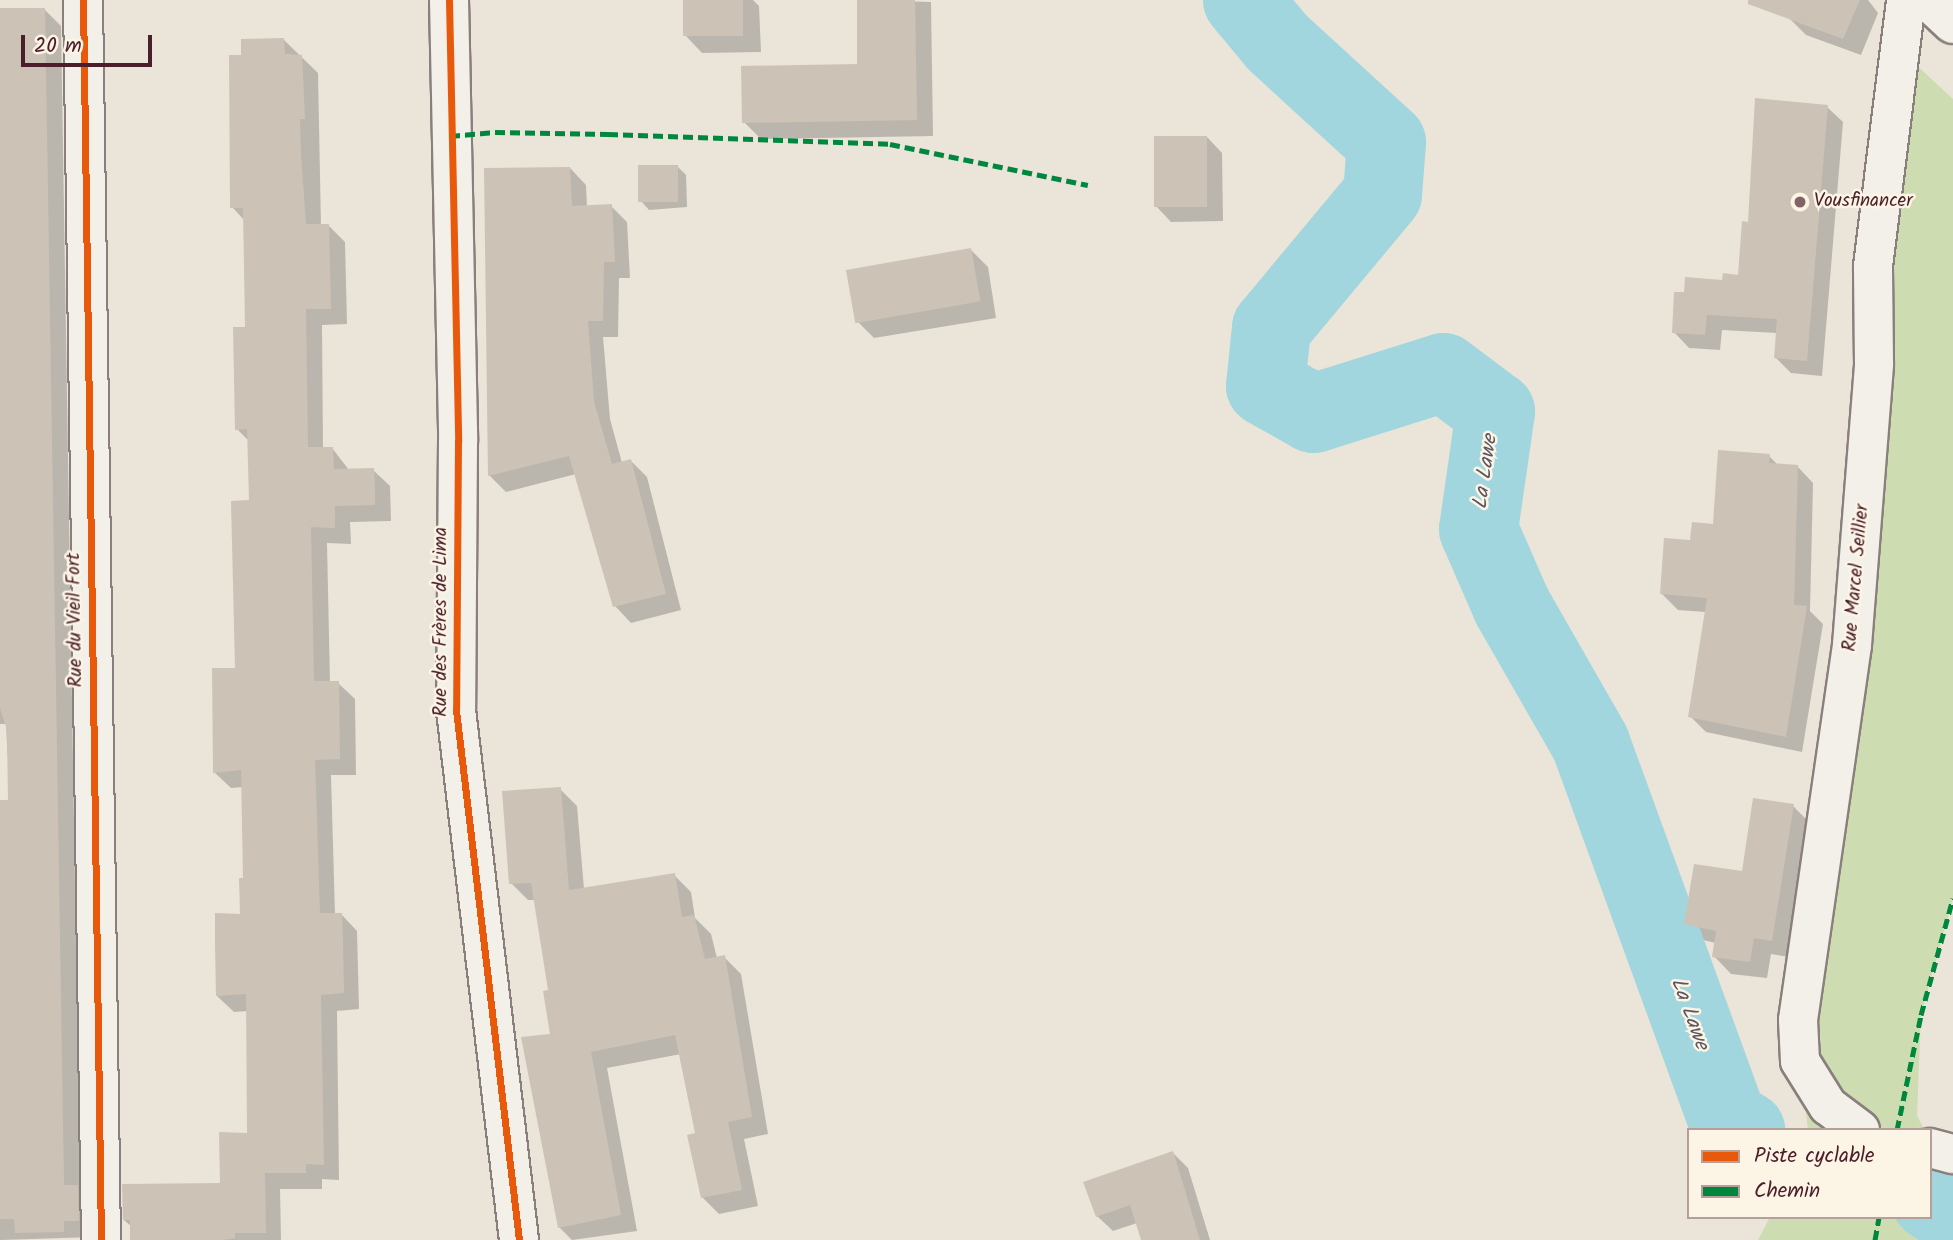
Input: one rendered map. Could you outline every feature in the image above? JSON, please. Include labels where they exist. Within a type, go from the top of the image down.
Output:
[{"type":"main road","name":"Rue du Vieil Fort","points":[[83,0],[102,1240]]},
{"type":"main road","name":"Rue des Frères de Lima","points":[[449,0],[458,441],[456,709],[519,1240]]},
{"type":"main road","name":"Rue Marcel Seillier","points":[[1857,1128],[1828,1106],[1800,1061],[1798,1020],[1852,645],[1874,364],[1873,266],[1906,0]]},
{"type":"main road","points":[[1927,0],[1953,24]]},
{"type":"main road","points":[[1932,1149],[1953,1154]]},
{"type":"green space","points":[[1913,62],[1953,99],[1953,898],[1921,1015],[1917,1115],[1923,1128],[1808,1128],[1800,1061]]},
{"type":"green space","points":[[1932,1181],[1933,1200],[1953,1215],[1953,1240],[1758,1240],[1769,1219],[1932,1219]]},
{"type":"building","points":[[683,0],[743,0],[743,36],[683,36]]},
{"type":"building","points":[[857,0],[915,0],[917,120],[742,123],[741,66],[857,64]]},
{"type":"building","points":[[1748,0],[1860,0],[1843,39],[1748,4]]},
{"type":"building","points":[[0,8],[45,8],[64,1185],[78,1185],[79,1221],[64,1221],[64,1232],[15,1233],[14,1219],[0,1219],[0,800],[8,800],[7,730],[0,708]]},
{"type":"building","points":[[284,38],[285,54],[302,55],[305,119],[300,119],[306,224],[329,224],[331,309],[306,309],[308,447],[333,447],[334,469],[374,468],[375,486],[375,505],[335,506],[335,528],[311,527],[314,681],[339,681],[340,759],[315,760],[320,913],[342,913],[343,941],[344,993],[321,995],[324,1165],[306,1164],[306,1173],[265,1173],[266,1233],[235,1233],[235,1238],[223,1240],[130,1240],[130,1220],[123,1220],[122,1184],[220,1183],[219,1132],[247,1133],[246,994],[216,996],[215,944],[215,913],[240,914],[239,878],[243,878],[241,770],[213,773],[212,668],[235,668],[231,501],[249,500],[247,429],[235,430],[233,327],[245,327],[243,208],[230,208],[229,55],[241,55],[241,39]]},
{"type":"building","points":[[1755,98],[1828,105],[1807,361],[1774,358],[1777,319],[1707,315],[1705,335],[1672,333],[1674,292],[1684,292],[1685,277],[1722,280],[1723,273],[1738,275],[1742,221],[1748,222]]},
{"type":"building","points":[[1154,136],[1207,136],[1207,207],[1154,207]]},
{"type":"building","points":[[638,165],[678,165],[678,202],[638,202]]},
{"type":"building","points":[[570,167],[572,206],[612,204],[615,262],[604,262],[603,321],[588,321],[594,402],[612,464],[631,459],[666,594],[613,607],[569,456],[488,476],[484,168]]},
{"type":"building","points":[[971,248],[980,301],[855,323],[846,270]]},
{"type":"building","points":[[1718,450],[1770,454],[1769,463],[1798,465],[1794,605],[1807,606],[1786,737],[1688,717],[1707,598],[1660,594],[1664,538],[1690,540],[1692,522],[1713,524]]},
{"type":"building","points":[[561,787],[569,890],[675,873],[682,917],[694,915],[705,959],[725,955],[752,1117],[728,1122],[742,1190],[701,1198],[687,1135],[695,1133],[675,1035],[591,1052],[621,1215],[558,1228],[521,1037],[550,1034],[543,991],[548,990],[531,883],[509,884],[502,791]]},
{"type":"building","points":[[1753,798],[1794,804],[1772,941],[1754,938],[1750,962],[1712,957],[1716,931],[1684,924],[1694,864],[1742,871]]},
{"type":"building","points":[[1173,1151],[1200,1240],[1141,1240],[1130,1205],[1096,1217],[1083,1182]]},
{"type":"waterway","name":"La Lawe","points":[[1242,0],[1277,42],[1386,142],[1382,194],[1271,327],[1265,386],[1313,413],[1443,372],[1495,411],[1478,529],[1511,605],[1590,743],[1727,1120],[1741,1128]]},
{"type":"waterway","name":"La Lawe","points":[[1932,1201],[1953,1215]]},
{"type":"marked path","points":[[450,136],[495,132],[608,134],[890,144],[1088,185]]},
{"type":"marked path","points":[[1897,1128],[1921,1015],[1953,898]]},
{"type":"marked path","points":[[1875,1240],[1879,1219]]},
{"type":"cycle path","points":[[83,0],[101,1240]]},
{"type":"cycle path","points":[[449,0],[458,441],[456,710],[519,1240]]},
{"type":"place","name":"Vousfinancer","points":[[1800,202]]}]
